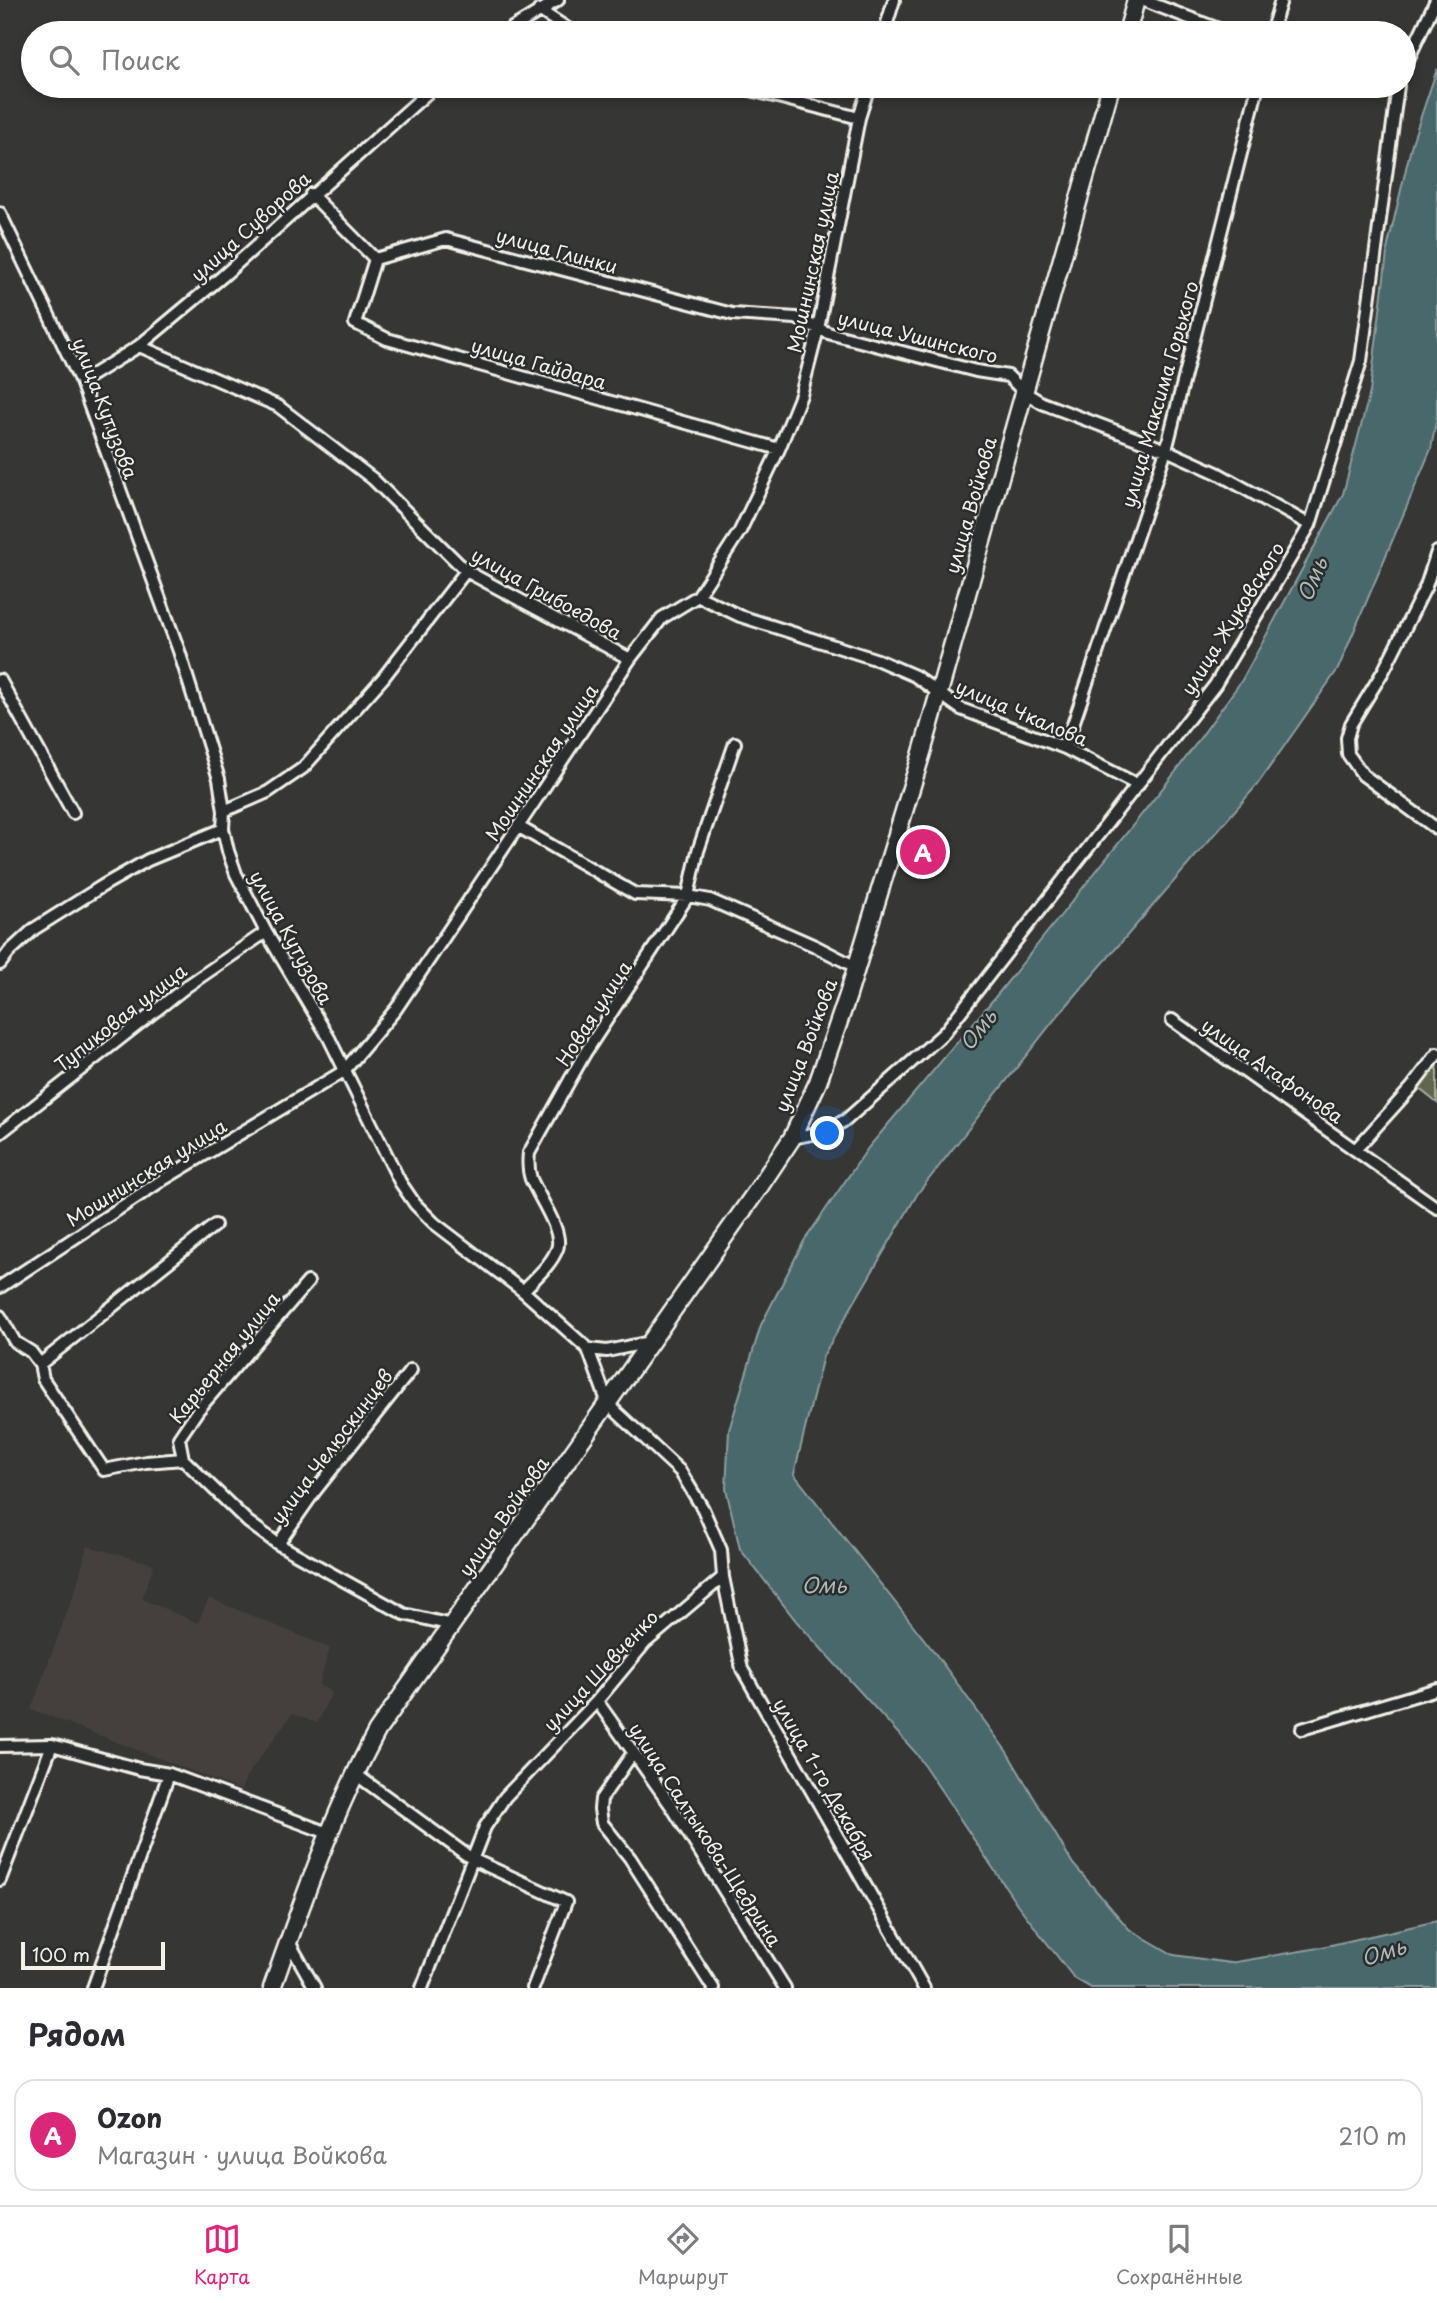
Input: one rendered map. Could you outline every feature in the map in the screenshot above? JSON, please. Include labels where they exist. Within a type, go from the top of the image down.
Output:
[{"type":"main road","points":[[1130,21],[1136,0]]},
{"type":"main road","name":"улица Войкова","points":[[272,1988],[328,1833],[354,1773],[377,1731],[652,1342],[792,1138],[818,1083],[856,967],[938,694],[1108,98]]},
{"type":"street","points":[[522,21],[558,0]]},
{"type":"street","points":[[888,21],[894,0]]},
{"type":"street","points":[[1142,0],[1197,21]]},
{"type":"street","points":[[1275,21],[1281,0]]},
{"type":"street","points":[[1416,43],[1437,0]]},
{"type":"street","points":[[539,10],[556,21]]},
{"type":"street","name":"улица Суворова","points":[[80,382],[139,346],[223,276],[311,194],[421,98]]},
{"type":"street","points":[[782,98],[859,118]]},
{"type":"street","name":"Мошнинская улица","points":[[0,1287],[161,1181],[344,1071],[396,1009],[630,659],[662,618],[698,596],[740,531],[801,395],[818,329],[859,118],[865,98]]},
{"type":"street","name":"улица Максима Горького","points":[[1065,748],[1166,450],[1255,98]]},
{"type":"street","name":"улица Жуковского","points":[[792,1138],[822,1132],[846,1120],[944,1034],[1215,685],[1310,525],[1361,361],[1396,98]]},
{"type":"street","points":[[311,194],[375,259]]},
{"type":"street","name":"улица Кутузова","points":[[0,212],[80,382],[179,651],[219,779],[224,811],[223,829],[236,874],[266,932],[329,1038],[400,1181],[415,1204],[434,1223],[523,1291],[588,1349],[608,1404]]},
{"type":"street","name":"улица Глинки","points":[[375,259],[446,239],[732,314],[796,318],[818,329]]},
{"type":"street","name":"улица Гайдара","points":[[375,259],[355,323],[387,339],[779,449]]},
{"type":"street","name":"улица Ушинского","points":[[818,329],[976,371],[1008,376],[1024,392],[1042,403],[1217,472],[1310,525]]},
{"type":"street","name":"улица Грибоедова","points":[[139,346],[278,406],[373,479],[466,571],[630,659]]},
{"type":"street","points":[[1437,552],[1426,586],[1384,670],[1351,724],[1348,738],[1348,754],[1363,775],[1437,829]]},
{"type":"street","points":[[224,811],[268,792],[303,768],[383,678],[466,571]]},
{"type":"street","name":"улица Чкалова","points":[[698,596],[740,616],[878,660],[915,676],[961,709],[1065,748],[1138,785]]},
{"type":"street","points":[[0,680],[73,813]]},
{"type":"street","name":"Новая улица","points":[[523,1291],[550,1263],[559,1246],[557,1232],[531,1178],[528,1168],[529,1153],[585,1053],[688,896],[698,851],[735,743]]},
{"type":"street","points":[[519,827],[635,894],[688,896],[722,905],[816,946],[856,967]]},
{"type":"street","points":[[0,964],[34,929],[104,885],[148,860],[223,829]]},
{"type":"street","name":"Тупиковая улица","points":[[0,1133],[187,985],[266,932]]},
{"type":"street","name":"улица Агафонова","points":[[1172,1020],[1437,1208]]},
{"type":"street","points":[[1355,1150],[1412,1087],[1437,1054]]},
{"type":"street","points":[[40,1364],[215,1225]]},
{"type":"street","name":"Карьерная улица","points":[[183,1459],[179,1438],[198,1410],[308,1282]]},
{"type":"street","points":[[0,1316],[15,1342],[31,1352],[40,1364],[43,1379],[104,1470],[146,1462],[183,1459],[247,1522],[278,1544],[404,1614],[452,1625]]},
{"type":"street","points":[[588,1349],[607,1351],[652,1342]]},
{"type":"street","name":"улица Челюскинцев","points":[[278,1544],[314,1491],[411,1370]]},
{"type":"street","points":[[608,1404],[680,1471],[703,1509],[721,1550],[723,1577]]},
{"type":"street","name":"улица Шевченко","points":[[422,1988],[485,1827],[505,1797],[597,1701],[645,1643],[723,1577]]},
{"type":"street","name":"улица 1-го Декабря","points":[[723,1577],[742,1669],[924,1988]]},
{"type":"street","points":[[1302,1729],[1437,1689]]},
{"type":"street","name":"улица Салтыкова-Щедрина","points":[[597,1701],[672,1807],[785,1988]]},
{"type":"street","points":[[0,1880],[52,1745]]},
{"type":"street","points":[[0,1746],[52,1745],[139,1769],[169,1774],[328,1833]]},
{"type":"street","points":[[633,1754],[601,1799],[602,1823],[631,1858],[713,1988]]},
{"type":"street","points":[[354,1773],[472,1859],[566,1902],[533,1988]]},
{"type":"street","points":[[93,1988],[169,1774]]},
{"type":"street","points":[[289,1942],[315,1988]]},
{"type":"shaded area","points":[[87,1546],[154,1564],[142,1599],[198,1623],[209,1598],[330,1648],[319,1685],[332,1692],[317,1723],[292,1714],[246,1777],[241,1790],[31,1709],[77,1585]]},
{"type":"green space","points":[[1437,1062],[1437,1103],[1417,1087]]},
{"type":"water","name":"Омь","points":[[1437,69],[1437,416],[1431,449],[1338,669],[1257,785],[1055,1019],[918,1193],[823,1356],[794,1474],[935,1653],[1007,1752],[1073,1864],[1129,1929],[1174,1955],[1230,1963],[1313,1949],[1437,1921],[1437,1988],[1091,1988],[1074,1978],[1017,1904],[916,1753],[797,1622],[740,1549],[726,1489],[729,1430],[761,1325],[804,1241],[868,1148],[997,995],[1174,774],[1242,680],[1343,494],[1370,392],[1388,245],[1412,143]]},
{"type":"place","name":"Ozon","points":[[923,852]]}]
